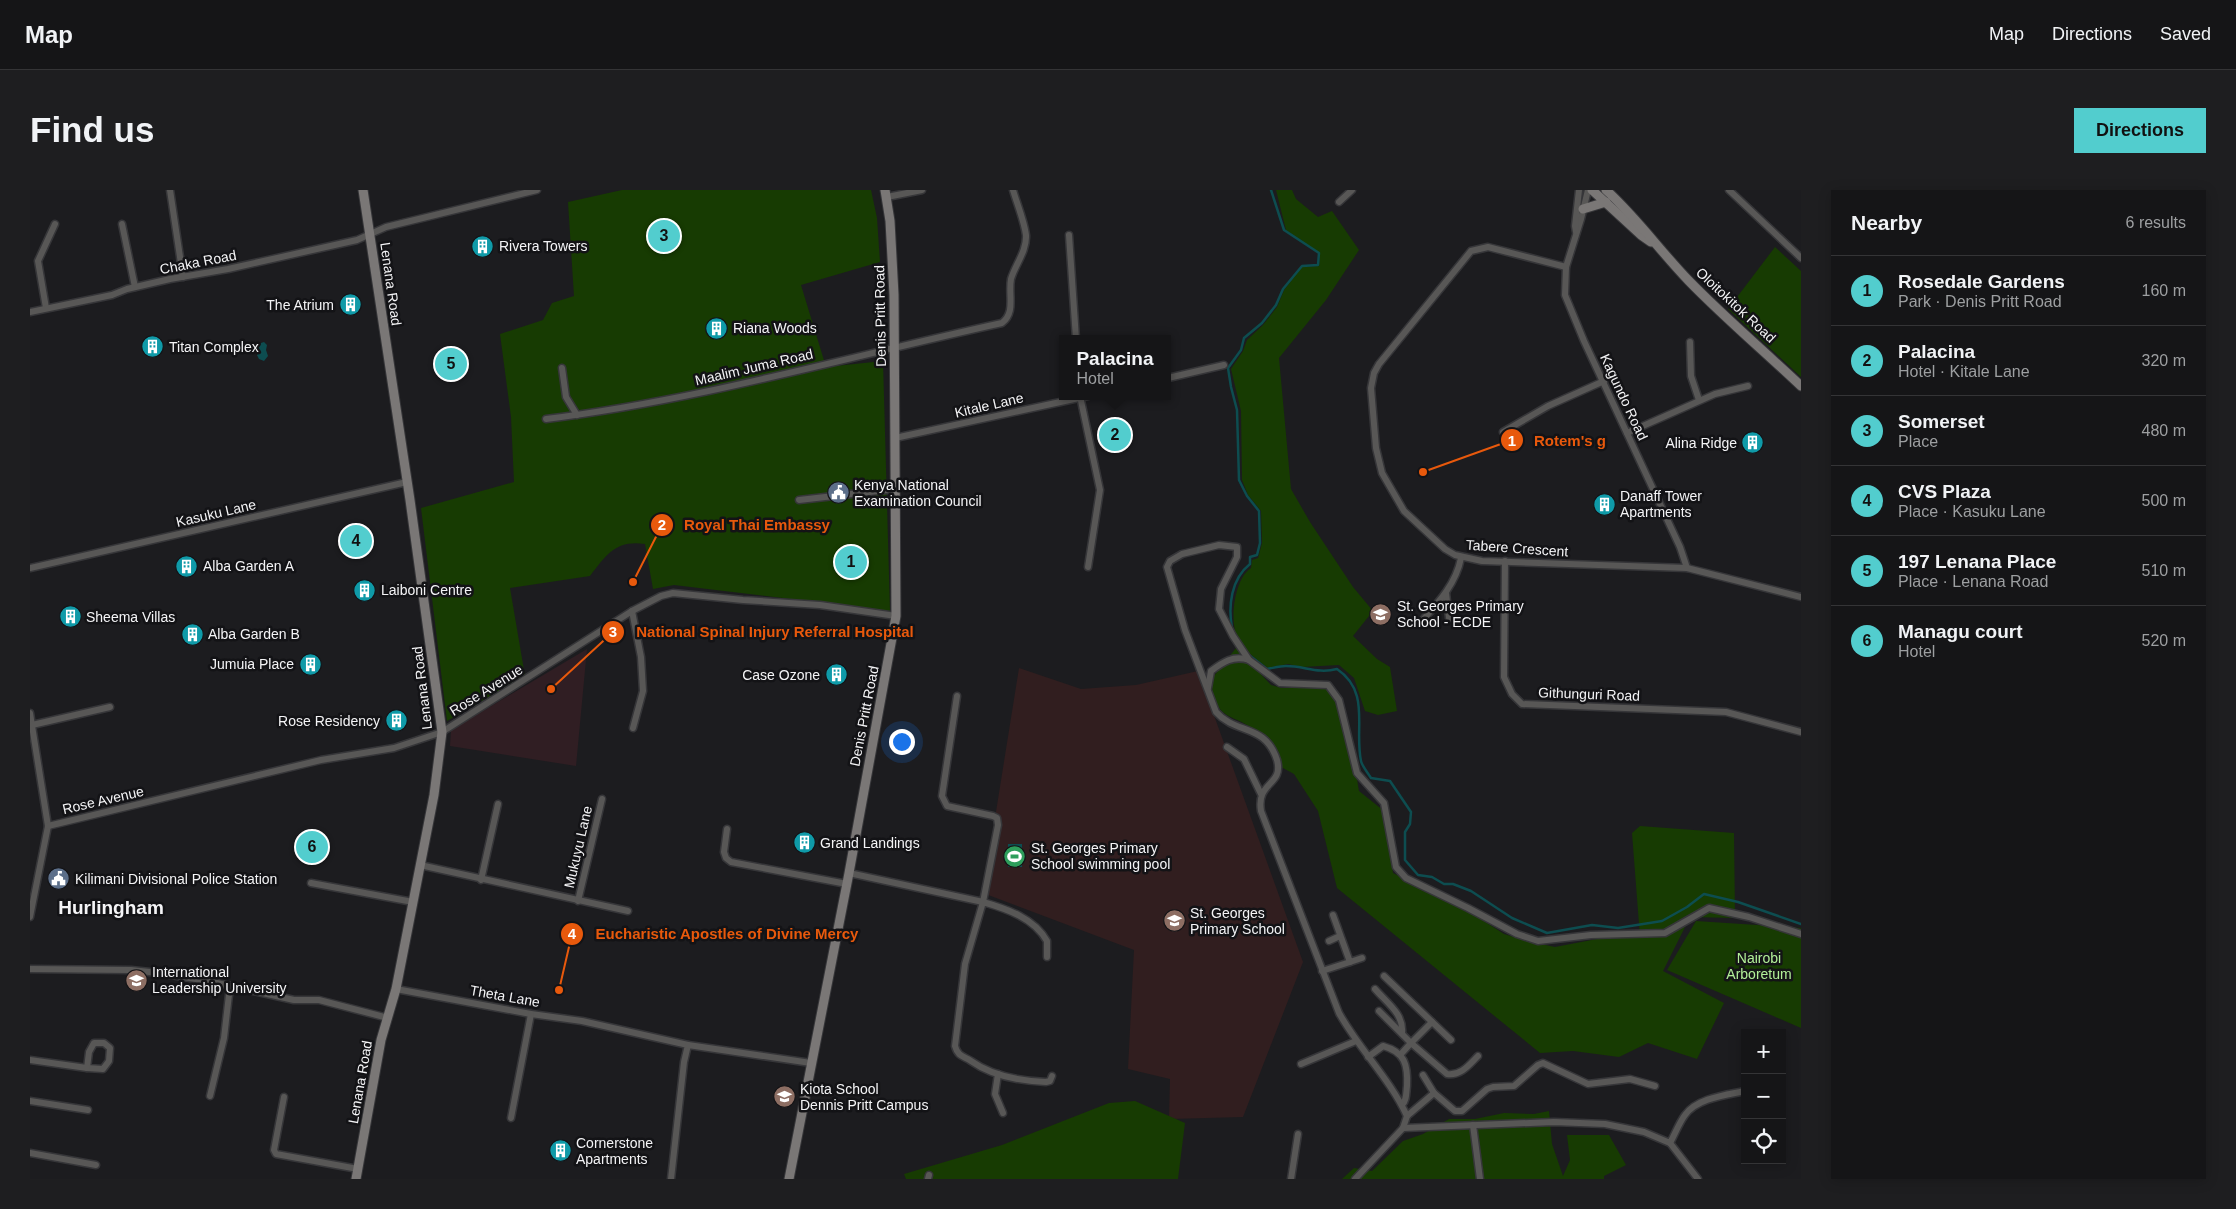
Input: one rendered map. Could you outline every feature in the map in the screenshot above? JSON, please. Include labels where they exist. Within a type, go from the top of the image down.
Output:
[{"type":"main road","name":"Lenana Road","points":[[356,1179],[381,1040],[396,989],[434,795],[442,732],[363,190]]},
{"type":"main road","name":"Oloitokitok Road","points":[[1592,190],[1641,235],[1654,243]]},
{"type":"main road","name":"Oloitokitok Road","points":[[1606,190],[1632,214],[1654,243],[1690,282],[1801,386]]},
{"type":"main road","name":"Denis Pritt Road","points":[[789,1179],[847,884],[896,616],[892,250],[886,193]]},
{"type":"main road","points":[[1582,209],[1606,202]]},
{"type":"street","points":[[170,190],[183,277]]},
{"type":"street","name":"Chaka Road","points":[[30,312],[112,295],[135,287],[357,240],[386,227],[537,190]]},
{"type":"street","points":[[886,193],[922,190]]},
{"type":"street","name":"Maalim Juma Road","points":[[546,419],[578,415],[735,385],[1002,323],[1008,318],[1011,310],[1010,285],[1013,273],[1025,246],[1026,236],[1013,190]]},
{"type":"street","points":[[1339,202],[1352,190]]},
{"type":"street","name":"Kagundo Road","points":[[1576,232],[1579,190]]},
{"type":"street","name":"Kagundo Road","points":[[1588,190],[1566,267],[1565,296],[1680,547],[1687,568]]},
{"type":"street","points":[[1729,190],[1801,258]]},
{"type":"street","points":[[46,308],[38,261],[55,224]]},
{"type":"street","points":[[122,224],[135,287]]},
{"type":"street","points":[[1069,235],[1076,335]]},
{"type":"street","name":"Tabere Crescent","points":[[1566,267],[1494,248],[1482,248],[1471,251],[1379,364],[1371,382],[1376,448],[1382,474],[1404,512],[1445,549],[1462,558],[1687,568],[1801,597]]},
{"type":"street","points":[[1690,342],[1691,376],[1694,389],[1700,400]]},
{"type":"street","points":[[1171,377],[1224,365]]},
{"type":"street","points":[[562,368],[566,397],[578,415]]},
{"type":"street","points":[[1503,432],[1548,406],[1604,381]]},
{"type":"street","points":[[1627,433],[1715,394],[1748,386]]},
{"type":"street","name":"Kitale Lane","points":[[895,438],[1069,400]]},
{"type":"street","points":[[1084,400],[1100,490],[1088,567]]},
{"type":"street","name":"Kasuku Lane","points":[[30,568],[407,482]]},
{"type":"street","points":[[798,500],[895,489]]},
{"type":"street","points":[[1249,660],[1219,609],[1222,589],[1237,557],[1237,547],[1219,545],[1182,554],[1170,561],[1167,567],[1169,581],[1216,712],[1220,717],[1257,733],[1267,741],[1274,753],[1278,766],[1274,781],[1261,794]]},
{"type":"street","points":[[1420,623],[1446,593],[1459,570],[1462,558]]},
{"type":"street","name":"Githunguri Road","points":[[1505,561],[1504,677],[1512,694],[1522,704],[1726,712],[1801,732]]},
{"type":"street","name":"Rose Avenue","points":[[48,826],[321,760],[394,748],[442,732],[632,611],[661,596],[673,593],[820,605],[896,616]]},
{"type":"street","points":[[1446,593],[1448,618]]},
{"type":"street","points":[[632,611],[641,657],[644,691],[633,728]]},
{"type":"street","points":[[1208,689],[1211,671],[1223,662],[1238,656],[1249,660],[1280,683],[1328,685],[1339,700],[1357,773],[1384,803],[1396,867],[1406,878],[1517,934],[1538,941],[1591,935],[1664,933],[1709,908],[1749,917],[1801,934]]},
{"type":"street","points":[[957,696],[942,796],[947,806],[993,816],[997,818],[998,825],[983,902],[965,964],[955,1046],[957,1053],[962,1057],[970,1060],[982,1069],[998,1074],[1046,1082],[1050,1081],[1052,1076]]},
{"type":"street","points":[[32,725],[110,707]]},
{"type":"street","points":[[30,713],[48,826],[30,917]]},
{"type":"street","points":[[1227,747],[1244,760],[1261,794],[1261,811],[1339,1013],[1356,1041],[1402,1105],[1407,1116]]},
{"type":"street","name":"Mukuyu Lane","points":[[578,901],[602,799]]},
{"type":"street","points":[[481,880],[498,804]]},
{"type":"street","points":[[727,829],[724,852],[726,858],[731,862],[847,884]]},
{"type":"street","name":"Mukuyu Lane","points":[[420,865],[628,911]]},
{"type":"street","points":[[849,873],[983,902],[1014,913],[1036,928],[1047,941],[1047,957]]},
{"type":"street","points":[[311,884],[413,902]]},
{"type":"street","points":[[1333,915],[1350,962]]},
{"type":"street","points":[[1328,942],[1340,936]]},
{"type":"street","points":[[1322,971],[1362,958]]},
{"type":"street","points":[[30,969],[131,970],[198,979],[294,1000],[319,1000],[388,1018]]},
{"type":"street","points":[[1384,976],[1451,1040]]},
{"type":"street","points":[[210,1096],[224,1038],[230,986]]},
{"type":"street","name":"Theta Lane","points":[[396,989],[531,1014],[570,1018],[688,1044]]},
{"type":"street","points":[[1375,989],[1399,1015],[1403,1024],[1402,1033]]},
{"type":"street","points":[[1379,1011],[1411,1043],[1447,1074],[1453,1075],[1463,1071],[1478,1056]]},
{"type":"street","points":[[511,1118],[531,1014]]},
{"type":"street","points":[[1401,1054],[1432,1022]]},
{"type":"street","points":[[1301,1064],[1356,1041]]},
{"type":"street","points":[[30,1060],[97,1070],[106,1068],[111,1053],[108,1045],[94,1043],[91,1046],[87,1068]]},
{"type":"street","points":[[671,1179],[684,1062],[688,1044],[811,1063]]},
{"type":"street","points":[[1368,1057],[1383,1046],[1401,1054],[1406,1062],[1408,1071],[1406,1100],[1402,1105]]},
{"type":"street","points":[[1423,1075],[1434,1093],[1456,1111],[1462,1111],[1487,1089],[1514,1086],[1538,1065],[1543,1063],[1588,1084],[1630,1079],[1655,1086]]},
{"type":"street","points":[[998,1074],[994,1090],[1003,1113]]},
{"type":"street","points":[[1670,1142],[1691,1108],[1711,1098],[1741,1092]]},
{"type":"street","points":[[1355,1179],[1403,1128],[1407,1116],[1434,1093]]},
{"type":"street","points":[[284,1097],[274,1150],[276,1154],[358,1169]]},
{"type":"street","points":[[30,1101],[88,1110]]},
{"type":"street","points":[[1403,1128],[1554,1122],[1605,1124],[1644,1132],[1670,1142],[1698,1179]]},
{"type":"street","points":[[1473,1124],[1480,1179]]},
{"type":"street","points":[[1291,1179],[1298,1134]]},
{"type":"street","points":[[30,1153],[96,1165]]},
{"type":"shaded area","points":[[587,649],[576,766],[450,746],[451,730]]},
{"type":"shaded area","name":"St. Georges Primary School","points":[[1019,668],[1081,689],[1136,685],[1198,671],[1303,962],[1243,1117],[1169,1119],[1170,1079],[1128,1069],[1134,950],[983,893]]},
{"type":"green space","points":[[622,190],[871,190],[877,218],[880,262],[801,285],[826,367],[883,361],[890,611],[674,585],[653,589],[645,544],[627,544],[607,555],[590,576],[510,588],[525,676],[447,721],[421,508],[514,482],[511,417],[500,334],[543,320],[552,303],[574,296],[568,202]]},
{"type":"green space","points":[[1276,190],[1292,190],[1296,199],[1318,217],[1332,211],[1359,250],[1326,300],[1279,358],[1291,489],[1310,522],[1353,587],[1373,611],[1353,636],[1377,659],[1390,667],[1397,711],[1378,715],[1365,711],[1354,678],[1339,665],[1302,667],[1288,664],[1268,668],[1245,649],[1238,639],[1234,627],[1235,598],[1241,580],[1251,568],[1252,560],[1258,558],[1262,543],[1261,511],[1248,495],[1242,480],[1241,411],[1231,369],[1243,351],[1247,340],[1263,325],[1277,307],[1284,290],[1302,267],[1319,266],[1320,253],[1286,230]]},
{"type":"green space","points":[[1775,247],[1801,271],[1801,377],[1728,309]]},
{"type":"green space","points":[[1236,648],[1271,685],[1282,688],[1327,688],[1333,696],[1344,721],[1359,791],[1384,811],[1393,873],[1470,912],[1504,934],[1555,947],[1597,939],[1640,937],[1632,833],[1640,826],[1734,833],[1735,918],[1690,917],[1663,971],[1724,1003],[1697,1059],[1648,1043],[1619,1057],[1573,1051],[1540,1053],[1337,888],[1318,811],[1294,774],[1281,767],[1273,747],[1264,736],[1226,715],[1216,703],[1210,681]]},
{"type":"green space","name":"Nairobi Arboretum","points":[[1696,921],[1801,928],[1801,1028],[1667,970]]},
{"type":"green space","points":[[1135,1101],[1185,1123],[1178,1179],[906,1179],[904,1174],[1002,1145],[1109,1103]]},
{"type":"green space","points":[[1549,1111],[1552,1144],[1563,1176],[1570,1160],[1567,1135],[1609,1135],[1626,1165],[1604,1176],[1604,1179],[1342,1179],[1354,1168],[1372,1171],[1403,1141],[1423,1134],[1449,1119],[1475,1119],[1504,1113],[1534,1114]]},
{"type":"water","points":[[264,342],[267,345],[268,356],[264,361],[259,359],[257,355],[259,351],[258,344]]},
{"type":"water","name":"St. Georges Primary School swimming pool","points":[[1008,844],[1022,844],[1022,867],[1008,867]]},
{"type":"waterway","points":[[1232,628],[1230,611],[1232,593],[1239,577],[1250,564],[1250,557],[1257,555],[1260,543],[1259,511],[1247,496],[1239,480],[1237,410],[1228,368],[1241,350],[1244,338],[1262,323],[1276,305],[1283,289],[1302,266],[1318,265],[1319,253],[1284,230],[1271,190]]},
{"type":"waterway","points":[[1249,655],[1267,669],[1286,666],[1323,671],[1337,669],[1348,678],[1358,700],[1359,749],[1362,763],[1371,778],[1390,781],[1411,812],[1410,824],[1405,832],[1405,860],[1418,875],[1432,877],[1444,884],[1453,884],[1471,891],[1512,918],[1547,933],[1592,925],[1618,928],[1662,921],[1687,907],[1704,894],[1738,902],[1801,924]]},
{"type":"place","name":"Somerset","points":[[664,236]]},
{"type":"place","name":"Rivera Towers","points":[[483,246]]},
{"type":"place","name":"The Atrium","points":[[350,305]]},
{"type":"place","name":"Riana Woods","points":[[717,328]]},
{"type":"place","name":"Titan Complex","points":[[153,347]]},
{"type":"place","name":"197 Lenana Place","points":[[451,364]]},
{"type":"place","name":"Palacina","points":[[1115,435]]},
{"type":"place","name":"Alina Ridge","points":[[1753,443]]},
{"type":"place","name":"Rotem's g","points":[[1423,472]]},
{"type":"place","name":"Kenya National Examination Council","points":[[838,493]]},
{"type":"place","name":"Danaff Tower Apartments","points":[[1604,504]]},
{"type":"place","name":"CVS Plaza","points":[[356,541]]},
{"type":"place","name":"Rosedale Gardens","points":[[851,562]]},
{"type":"place","name":"Alba Garden A","points":[[187,566]]},
{"type":"place","name":"Royal Thai Embassy","points":[[633,582]]},
{"type":"place","name":"Laiboni Centre","points":[[365,590]]},
{"type":"place","name":"St. Georges Primary School - ECDE","points":[[1381,614]]},
{"type":"place","name":"Sheema Villas","points":[[70,617]]},
{"type":"place","name":"Alba Garden B","points":[[192,634]]},
{"type":"place","name":"Jumuia Place","points":[[310,664]]},
{"type":"place","name":"Case Ozone","points":[[836,675]]},
{"type":"place","name":"National Spinal Injury Referral Hospital","points":[[551,689]]},
{"type":"place","name":"Rose Residency","points":[[396,721]]},
{"type":"place","name":"Grand Landings","points":[[804,843]]},
{"type":"place","name":"Managu court","points":[[312,847]]},
{"type":"place","name":"St. Georges Primary School swimming pool","points":[[1015,856]]},
{"type":"place","name":"Kilimani Divisional Police Station","points":[[59,879]]},
{"type":"place","name":"St. Georges Primary School","points":[[1174,921]]},
{"type":"place","name":"International Leadership University","points":[[136,980]]},
{"type":"place","name":"Eucharistic Apostles of Divine Mercy","points":[[559,990]]},
{"type":"place","name":"Kiota School Dennis Pritt Campus","points":[[784,1097]]},
{"type":"place","name":"Cornerstone Apartments","points":[[560,1151]]},
{"type":"district","name":"Hurlingham","points":[[111,907]]}]
